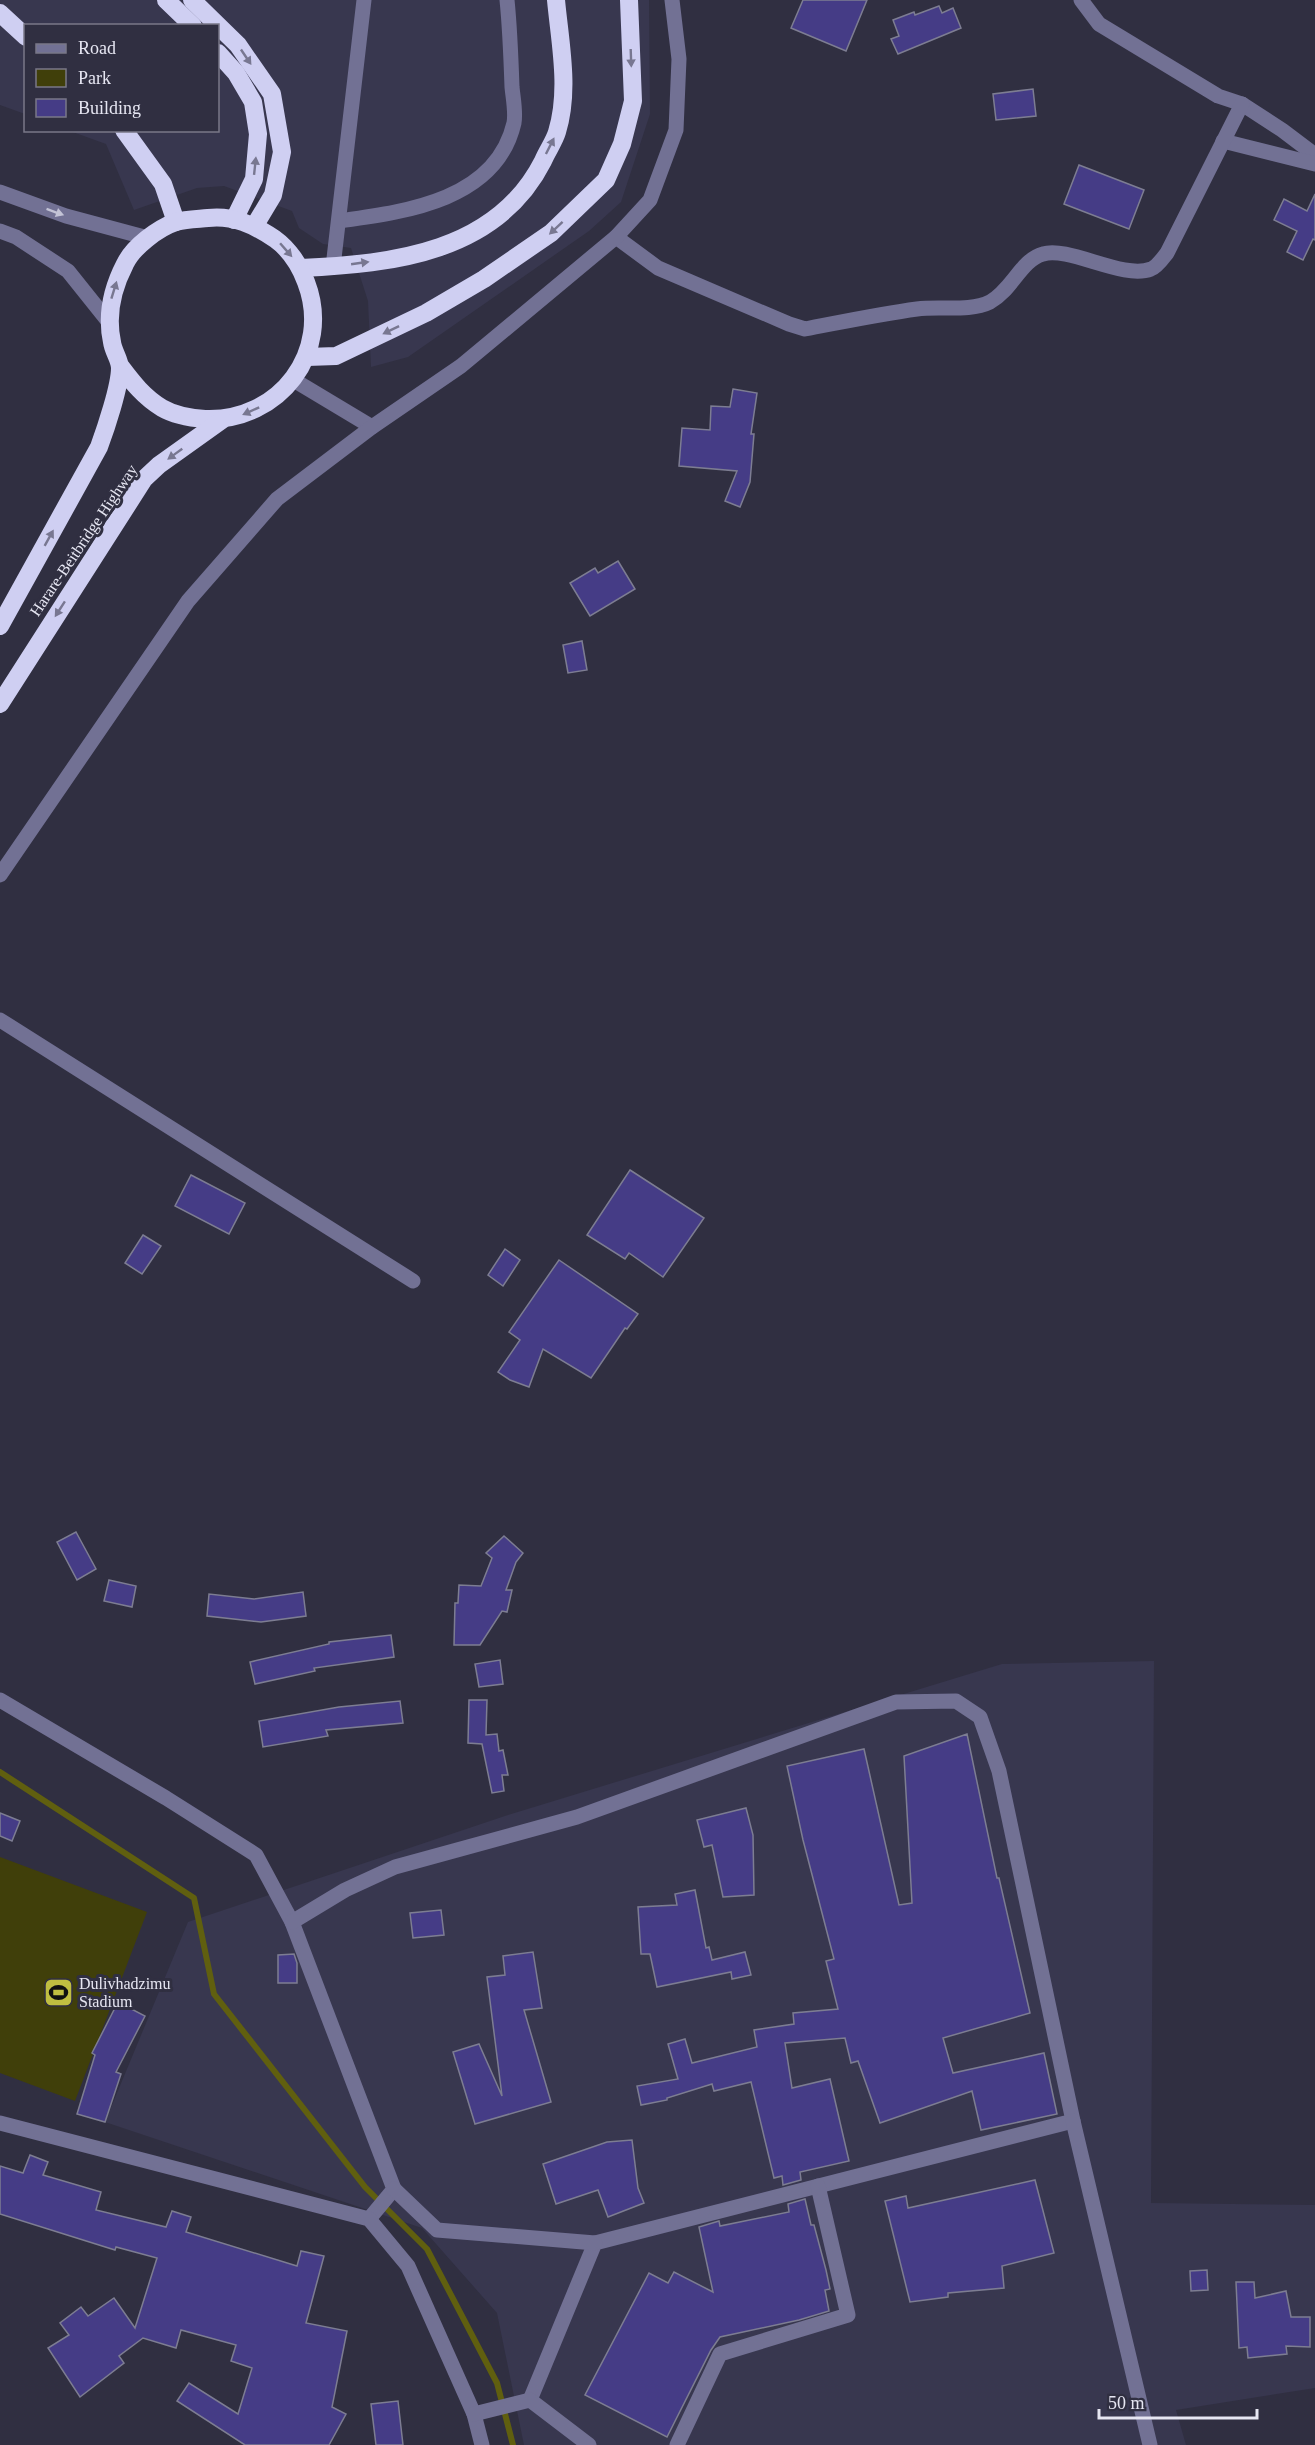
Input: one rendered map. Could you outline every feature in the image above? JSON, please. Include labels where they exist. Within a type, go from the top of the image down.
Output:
[{"type":"highway","points":[[165,0],[191,24]]},
{"type":"highway","points":[[192,0],[217,24]]},
{"type":"highway","points":[[301,268],[333,267],[413,255],[456,242],[501,216],[532,182],[557,132],[564,85],[556,0]]},
{"type":"highway","points":[[307,357],[336,356],[426,313],[484,279],[551,234],[606,180],[622,144],[633,101],[629,0]]},
{"type":"highway","points":[[0,13],[24,35]]},
{"type":"highway","points":[[219,26],[238,45],[272,94],[282,152],[273,195],[255,225]]},
{"type":"highway","points":[[219,54],[236,73],[253,102],[258,134],[254,179],[234,220]]},
{"type":"highway","points":[[125,132],[163,184],[176,222]]},
{"type":"highway","name":"Harare-Beitbridge Highway","points":[[223,216],[234,220],[255,225],[281,243],[301,268],[312,297],[314,327],[307,357],[292,379],[273,400],[249,414],[222,420],[192,418],[164,409],[139,391],[121,367],[112,345],[108,321],[113,290],[126,261],[148,238],[176,222],[223,216]]},
{"type":"highway","name":"Harare-Beitbridge Highway","points":[[0,626],[99,447],[107,425],[121,367]]},
{"type":"highway","name":"Harare-Beitbridge Highway","points":[[0,704],[144,479],[159,465],[222,420]]},
{"type":"street","points":[[333,267],[364,0]]},
{"type":"street","points":[[339,220],[397,213],[445,199],[484,175],[504,152],[514,122],[507,0]]},
{"type":"street","points":[[0,875],[188,601],[277,499],[372,427],[461,366],[616,237],[650,200],[676,130],[679,59],[672,0]]},
{"type":"street","points":[[1082,0],[1099,24],[1218,96],[1242,104],[1315,155]]},
{"type":"street","points":[[616,237],[658,268],[789,324],[805,328],[919,309],[989,303],[1009,288],[1029,261],[1044,253],[1058,253],[1132,271],[1152,269],[1167,253],[1242,104]]},
{"type":"street","points":[[1223,141],[1315,164]]},
{"type":"street","points":[[0,192],[66,216],[148,238]]},
{"type":"street","points":[[0,231],[16,237],[68,271],[108,321]]},
{"type":"street","points":[[292,379],[372,427]]},
{"type":"street","points":[[0,1020],[413,1281]]},
{"type":"street","points":[[0,1701],[166,1798],[256,1855],[292,1922],[382,2204],[474,2414],[482,2445]]},
{"type":"street","points":[[292,1922],[345,1890],[395,1868],[577,1818],[896,1702],[956,1701],[980,1717],[999,1771],[1073,2121],[1150,2445]]},
{"type":"street","points":[[0,2123],[382,2204],[437,2230],[595,2243],[1073,2121]]},
{"type":"street","points":[[677,2445],[720,2354],[848,2315],[818,2186]]},
{"type":"street","points":[[530,2400],[595,2243]]},
{"type":"street","points":[[474,2414],[530,2400]]},
{"type":"street","points":[[530,2400],[590,2445]]},
{"type":"shaded area","points":[[0,0],[649,0],[650,114],[621,202],[589,231],[408,357],[371,367],[368,301],[351,248],[323,244],[299,228],[292,211],[224,186],[197,188],[134,210],[106,144],[73,132],[219,132],[219,24],[24,24],[24,114],[0,105]]},
{"type":"shaded area","points":[[1154,1661],[1151,2203],[1315,2205],[1315,2388],[1176,2410],[1186,2445],[524,2445],[497,2313],[422,2228],[105,2122],[188,1922],[508,1815],[1002,1664]]},
{"type":"green space","name":"Dulivhadzimu Stadium","points":[[0,1857],[147,1912],[75,2101],[0,2073]]},
{"type":"building","points":[[803,0],[867,0],[846,51],[791,28]]},
{"type":"building","points":[[939,6],[942,13],[953,8],[961,28],[898,54],[891,39],[899,36],[893,20]]},
{"type":"building","points":[[1033,89],[1036,116],[996,120],[993,94]]},
{"type":"building","points":[[1079,165],[1144,190],[1129,229],[1064,204]]},
{"type":"building","points":[[1315,194],[1315,240],[1313,239],[1303,260],[1287,252],[1297,231],[1274,220],[1284,199],[1307,211]]},
{"type":"building","points":[[733,389],[757,393],[751,434],[754,434],[750,482],[740,507],[725,501],[737,471],[679,466],[682,428],[710,430],[711,406],[730,407]]},
{"type":"building","points":[[618,561],[635,589],[590,616],[570,583],[595,568],[598,573]]},
{"type":"building","points":[[582,641],[587,670],[568,673],[563,645]]},
{"type":"building","points":[[630,1170],[704,1218],[663,1277],[629,1253],[625,1259],[587,1235]]},
{"type":"building","points":[[191,1175],[245,1203],[229,1234],[175,1206]]},
{"type":"building","points":[[143,1235],[161,1246],[142,1274],[125,1263]]},
{"type":"building","points":[[505,1249],[520,1260],[503,1286],[488,1275]]},
{"type":"building","points":[[559,1260],[638,1314],[627,1329],[625,1328],[591,1378],[543,1349],[529,1387],[510,1380],[498,1372],[520,1340],[509,1332]]},
{"type":"building","points":[[76,1532],[96,1569],[77,1580],[57,1542]]},
{"type":"building","points":[[504,1536],[523,1553],[516,1562],[506,1590],[512,1590],[507,1612],[502,1611],[480,1645],[454,1645],[455,1603],[458,1603],[459,1585],[481,1586],[492,1558],[486,1553]]},
{"type":"building","points":[[109,1580],[136,1586],[132,1607],[104,1601]]},
{"type":"building","points":[[303,1592],[306,1616],[261,1622],[207,1616],[209,1594],[254,1599]]},
{"type":"building","points":[[391,1635],[394,1657],[314,1668],[315,1671],[255,1684],[250,1662],[329,1644],[329,1642]]},
{"type":"building","points":[[500,1660],[503,1684],[479,1687],[475,1664]]},
{"type":"building","points":[[469,1700],[487,1700],[486,1735],[497,1734],[499,1751],[503,1750],[508,1775],[502,1775],[504,1791],[492,1793],[482,1744],[468,1743]]},
{"type":"building","points":[[400,1701],[403,1723],[326,1730],[328,1736],[263,1747],[259,1721],[339,1707]]},
{"type":"building","points":[[967,1734],[997,1878],[999,1878],[1030,2013],[943,2038],[953,2073],[1044,2053],[1057,2114],[981,2130],[972,2091],[880,2123],[858,2061],[851,2063],[845,2038],[785,2043],[792,2088],[830,2079],[849,2161],[800,2172],[801,2180],[783,2185],[782,2176],[774,2178],[751,2082],[714,2091],[712,2084],[667,2098],[667,2100],[641,2105],[637,2086],[678,2079],[668,2044],[685,2039],[692,2063],[757,2047],[754,2030],[794,2024],[793,2013],[838,2009],[826,1961],[834,1959],[803,1840],[787,1766],[864,1749],[899,1905],[912,1903],[904,1756]]},
{"type":"building","points":[[746,1808],[753,1835],[754,1895],[723,1897],[712,1845],[704,1847],[697,1820]]},
{"type":"building","points":[[0,1813],[20,1821],[12,1841],[0,1836]]},
{"type":"building","points":[[695,1890],[706,1948],[709,1947],[712,1960],[745,1952],[751,1975],[732,1979],[731,1972],[657,1987],[650,1954],[641,1954],[638,1907],[677,1905],[675,1894]]},
{"type":"building","points":[[441,1910],[444,1935],[413,1938],[410,1913]]},
{"type":"building","points":[[533,1952],[542,2008],[524,2010],[551,2102],[475,2124],[453,2052],[479,2044],[502,2096],[487,1977],[505,1975],[503,1956]]},
{"type":"building","points":[[294,1954],[297,1963],[297,1983],[278,1983],[278,1955]]},
{"type":"building","points":[[118,2002],[145,2016],[116,2072],[121,2074],[105,2122],[77,2114],[95,2055],[92,2053]]},
{"type":"building","points":[[632,2140],[638,2188],[644,2203],[608,2217],[598,2190],[556,2204],[543,2164],[607,2142]]},
{"type":"building","points":[[30,2155],[48,2162],[43,2175],[101,2192],[96,2210],[166,2227],[172,2211],[191,2217],[186,2232],[297,2266],[301,2251],[324,2256],[306,2323],[347,2331],[332,2407],[346,2414],[329,2445],[245,2445],[177,2401],[189,2383],[238,2414],[252,2368],[231,2361],[236,2345],[181,2330],[176,2348],[143,2338],[119,2356],[124,2363],[80,2397],[48,2348],[69,2335],[60,2323],[81,2307],[88,2316],[114,2298],[135,2328],[157,2258],[116,2247],[115,2250],[0,2214],[0,2166],[23,2173]]},
{"type":"building","points":[[1035,2180],[1054,2253],[1002,2266],[1004,2288],[948,2293],[948,2297],[910,2302],[885,2201],[906,2196],[908,2208]]},
{"type":"building","points":[[805,2199],[826,2270],[830,2289],[825,2290],[829,2311],[720,2337],[711,2350],[667,2437],[585,2395],[649,2273],[668,2283],[674,2272],[713,2292],[699,2227],[719,2221],[720,2226],[789,2212],[788,2204]]},
{"type":"building","points":[[1207,2270],[1208,2290],[1191,2291],[1190,2271]]},
{"type":"building","points":[[1236,2282],[1254,2282],[1255,2298],[1286,2291],[1291,2317],[1310,2317],[1310,2347],[1286,2346],[1287,2354],[1248,2358],[1247,2347],[1239,2348]]},
{"type":"building","points":[[398,2401],[403,2445],[376,2445],[371,2404]]},
{"type":"waterway","points":[[0,1772],[194,1898],[214,1994],[365,2187],[427,2249],[497,2383],[513,2445]]},
{"type":"place","name":"Dulivhadzimu Stadium","points":[[58,1992]]}]
